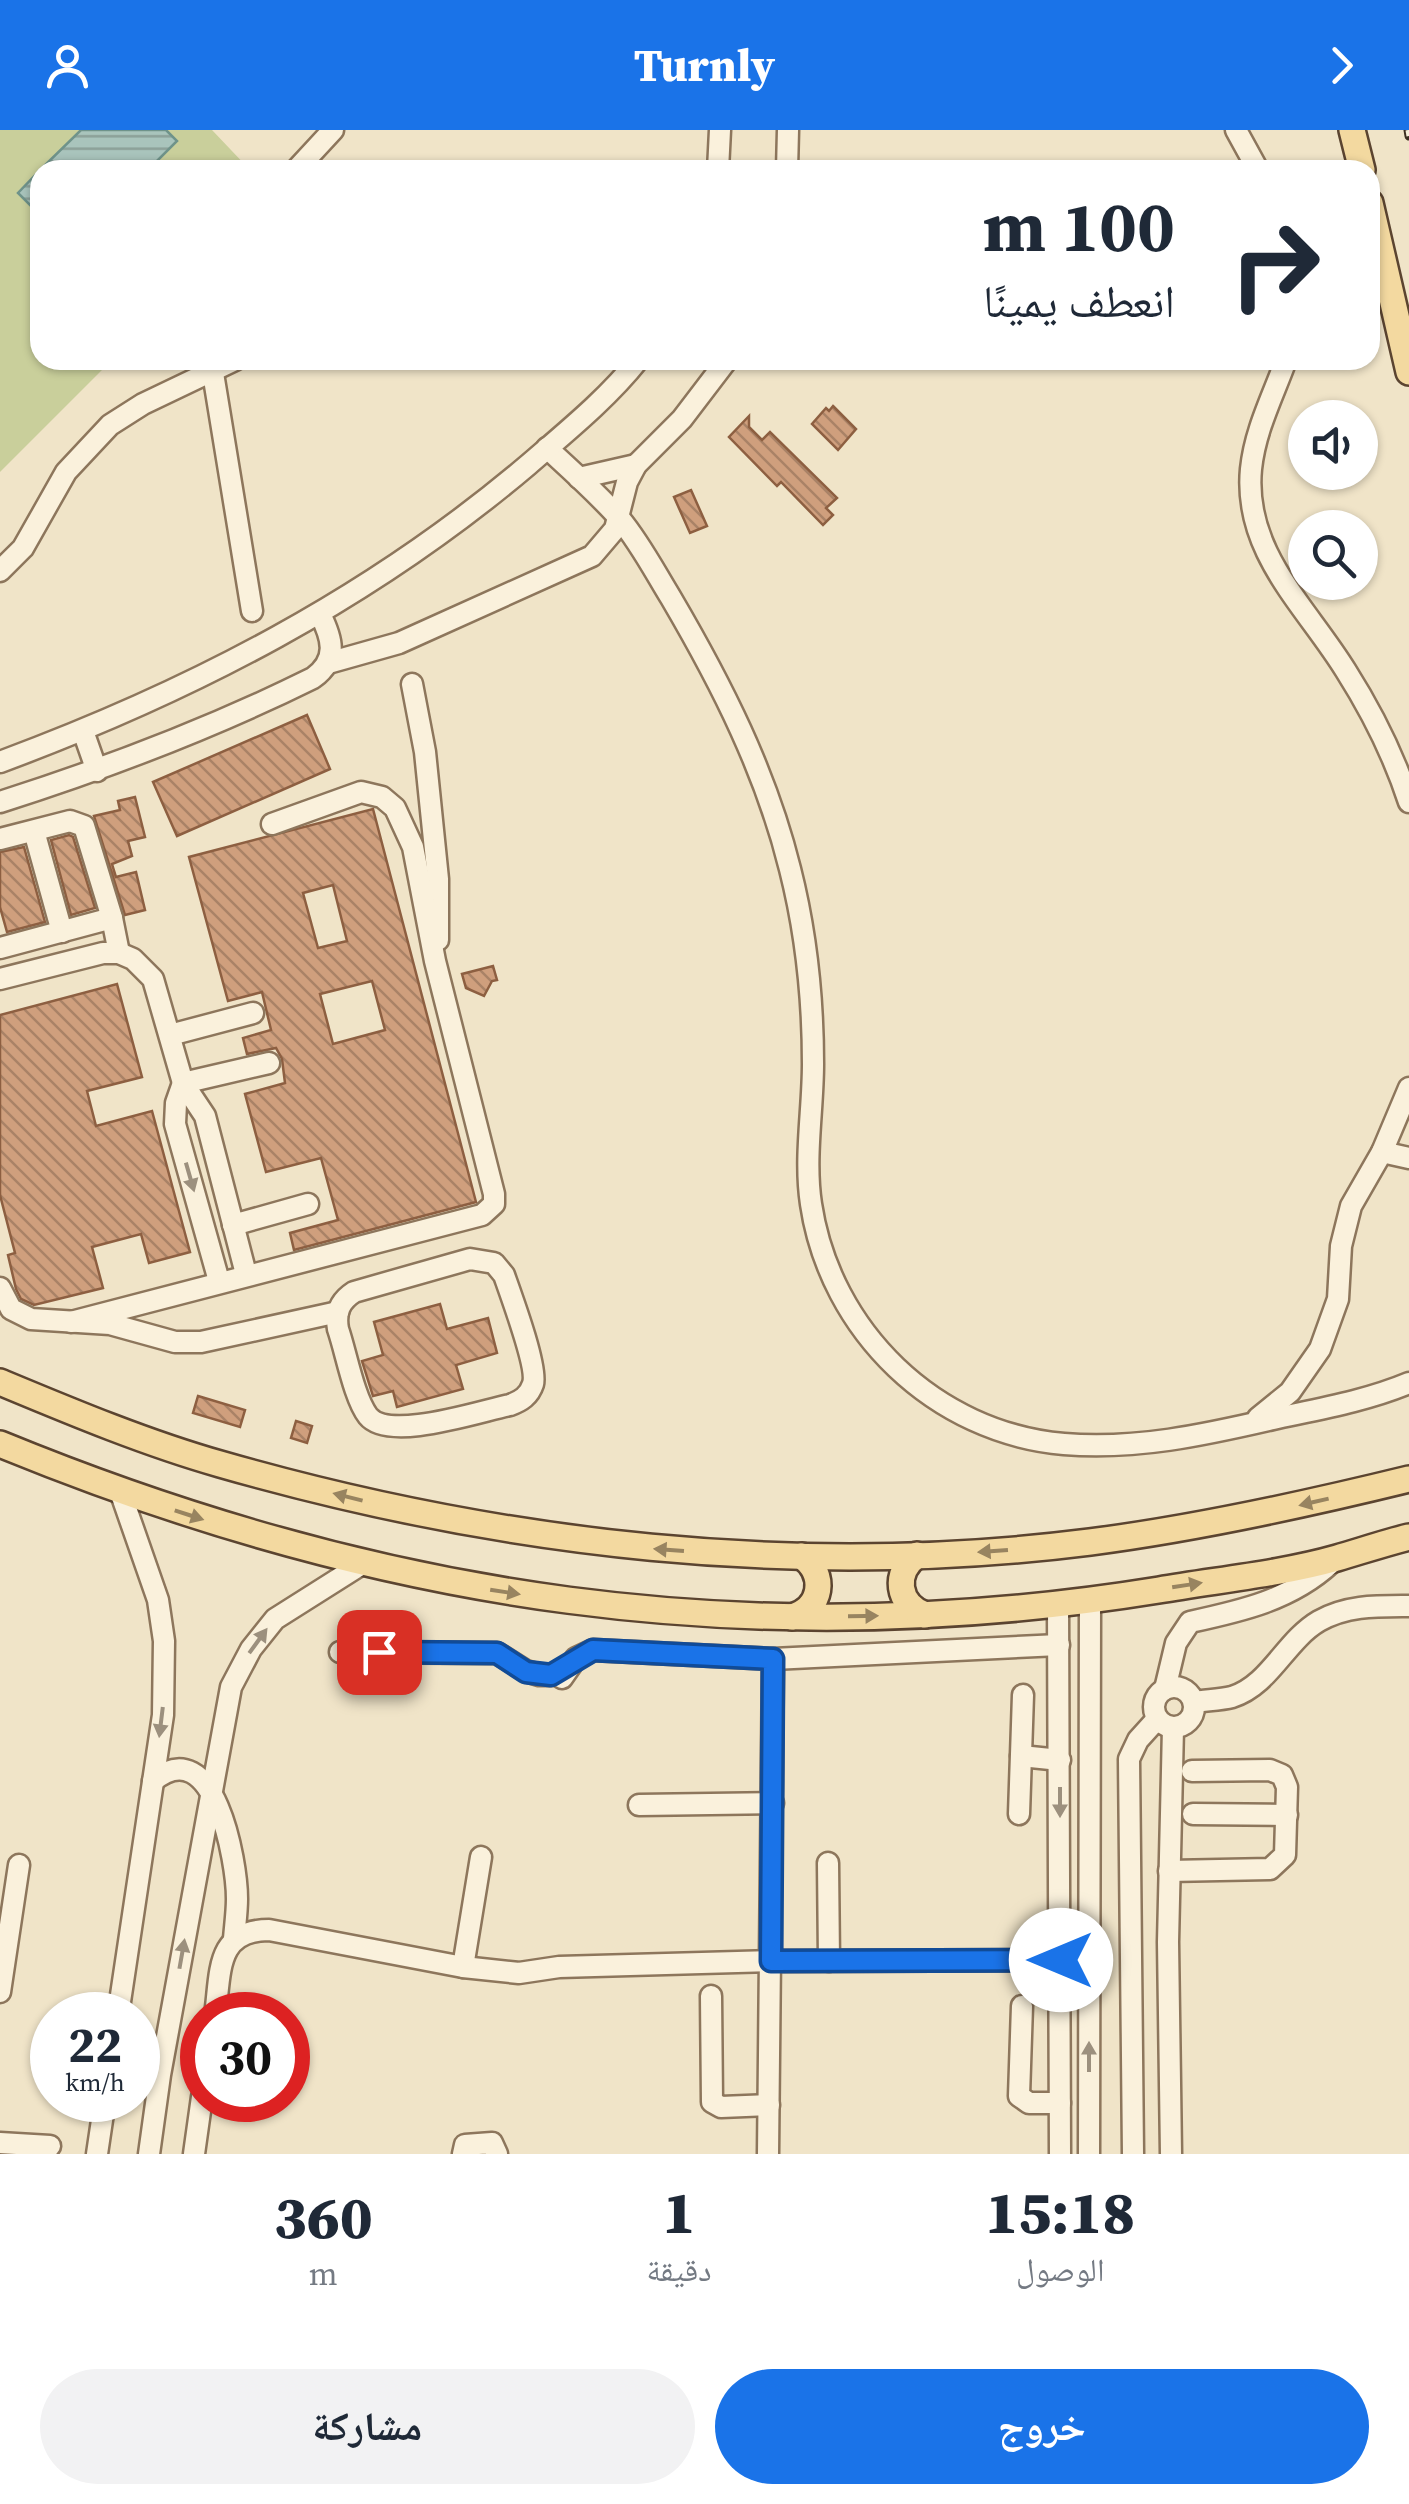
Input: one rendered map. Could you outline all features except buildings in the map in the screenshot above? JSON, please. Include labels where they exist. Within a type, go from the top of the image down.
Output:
[{"type":"main road","points":[[1352,130],[1360,160]]},
{"type":"main road","points":[[1380,246],[1409,372]]},
{"type":"main road","points":[[0,1382],[217,1464],[382,1506],[590,1542],[678,1550],[802,1556],[1019,1549],[1172,1530],[1409,1479]]},
{"type":"main road","points":[[0,1444],[120,1491],[248,1534],[362,1564],[468,1586],[576,1602],[720,1615],[925,1615],[1058,1605],[1336,1558],[1409,1537]]},
{"type":"main road","points":[[917,1555],[904,1569],[900,1588],[908,1605],[925,1615]]},
{"type":"main road","points":[[792,1617],[810,1608],[818,1590],[816,1570],[802,1556]]},
{"type":"street","points":[[305,160],[333,130]]},
{"type":"street","points":[[718,160],[720,130]]},
{"type":"street","points":[[787,160],[788,130]]},
{"type":"street","points":[[1236,130],[1252,160]]},
{"type":"street","points":[[0,571],[23,548],[66,472],[110,425],[143,404],[218,370]]},
{"type":"street","points":[[0,762],[83,731],[207,676],[320,614],[439,534],[547,448],[628,370]]},
{"type":"street","points":[[328,663],[399,643],[582,562],[601,548],[619,518],[636,465],[682,419],[719,370]]},
{"type":"street","points":[[710,384],[729,370]]},
{"type":"street","points":[[1282,370],[1255,441],[1250,472],[1259,536],[1272,566],[1320,631],[1368,709],[1409,802]]},
{"type":"street","points":[[213,373],[252,611]]},
{"type":"street","points":[[547,448],[619,518],[642,550],[724,691],[774,810],[800,919],[811,999],[810,1203],[830,1276],[869,1340],[924,1392],[973,1420],[1027,1438],[1064,1444],[1142,1443],[1203,1436],[1360,1400],[1409,1383]]},
{"type":"street","points":[[579,478],[636,465]]},
{"type":"street","points":[[0,802],[97,771],[196,732],[305,682],[322,672],[328,663],[332,644],[320,614]]},
{"type":"street","points":[[412,684],[423,735],[438,879],[439,934],[435,961]]},
{"type":"street","points":[[83,731],[97,771]]},
{"type":"street","points":[[71,1322],[491,1209],[494,1194],[435,961],[412,848],[402,820],[390,802],[372,793],[352,793],[272,824]]},
{"type":"street","points":[[0,840],[70,821],[84,826],[120,954]]},
{"type":"street","points":[[34,830],[62,932]]},
{"type":"street","points":[[1,944],[112,918]]},
{"type":"street","points":[[0,979],[88,956],[120,954],[145,968],[153,980],[183,1084],[205,1116],[246,1274]]},
{"type":"street","points":[[170,1034],[254,1012]]},
{"type":"street","points":[[183,1084],[270,1063]]},
{"type":"street","points":[[183,1084],[175,1124],[220,1281]]},
{"type":"street","points":[[1248,1424],[1290,1392],[1320,1349],[1338,1299],[1340,1246],[1351,1206],[1382,1152],[1409,1088]]},
{"type":"street","points":[[1382,1152],[1409,1158]]},
{"type":"street","points":[[233,1224],[308,1204]]},
{"type":"street","points":[[470,1259],[486,1260],[504,1275],[534,1373],[530,1390],[526,1397],[510,1405],[404,1427],[380,1426],[363,1406],[338,1328],[338,1312],[346,1297],[362,1289],[470,1259]]},
{"type":"street","points":[[0,1288],[4,1301],[19,1316],[110,1324],[161,1340],[188,1343],[338,1312]]},
{"type":"street","points":[[120,1491],[158,1600],[164,1641],[163,1715],[121,1992]]},
{"type":"street","points":[[1171,2154],[1165,1724],[1154,1706],[1165,1689],[1176,1643],[1190,1622],[1265,1603],[1323,1571],[1336,1558]]},
{"type":"street","points":[[150,2154],[160,2075],[232,1687],[251,1649],[275,1619],[362,1564]]},
{"type":"street","points":[[1089,2154],[1090,1601]]},
{"type":"street","points":[[1058,1605],[1060,2154]]},
{"type":"street","points":[[1194,1702],[1230,1698],[1244,1692],[1266,1674],[1293,1641],[1330,1615],[1360,1607],[1409,1606]]},
{"type":"street","points":[[340,1652],[497,1653],[526,1672],[551,1675],[564,1673],[576,1658],[593,1650],[773,1659],[1059,1645]]},
{"type":"street","points":[[768,2154],[773,1659]]},
{"type":"street","points":[[1133,2154],[1129,1759],[1138,1740],[1165,1724],[1190,1720],[1194,1702],[1190,1696],[1179,1688],[1165,1689]]},
{"type":"street","points":[[1019,1814],[1023,1695]]},
{"type":"street","points":[[1059,1709],[1092,1708]]},
{"type":"street","points":[[1021,1756],[1060,1760]]},
{"type":"street","points":[[153,1780],[168,1771],[186,1770],[202,1778],[212,1794],[233,1860],[237,1899],[234,1938],[224,1953],[218,1992]]},
{"type":"street","points":[[1169,1871],[1270,1869],[1285,1855],[1286,1780],[1276,1771],[1192,1771]]},
{"type":"street","points":[[639,1804],[773,1803]]},
{"type":"street","points":[[1192,1814],[1287,1815]]},
{"type":"street","points":[[462,1967],[481,1857]]},
{"type":"street","points":[[828,1863],[829,1961]]},
{"type":"street","points":[[0,1992],[19,1865]]},
{"type":"street","points":[[234,1938],[269,1930],[462,1967],[519,1973],[559,1967],[771,1961],[1061,1960]]},
{"type":"street","points":[[711,1996],[712,2102],[721,2107],[769,2105]]},
{"type":"street","points":[[1022,2006],[1018,2096],[1029,2103],[1060,2103]]},
{"type":"street","points":[[97,2154],[102,2122]]},
{"type":"street","points":[[194,2154],[199,2122]]},
{"type":"street","points":[[0,2143],[50,2146]]},
{"type":"street","points":[[463,2154],[465,2145],[492,2143],[497,2154]]},
{"type":"green space","points":[[0,130],[212,130],[240,160],[30,160],[30,370],[102,370],[0,472]]},
{"type":"water","points":[[81,130],[166,130],[177,141],[158,160],[50,160]]},
{"type":"water","points":[[30,180],[30,205],[18,193]]},
{"type":"railway","points":[[1408,130],[1409,136]]},
{"type":"route","points":[[379,1652],[497,1653],[526,1672],[539,1675],[559,1673],[593,1650],[773,1659],[771,1961],[1061,1960]]}]
